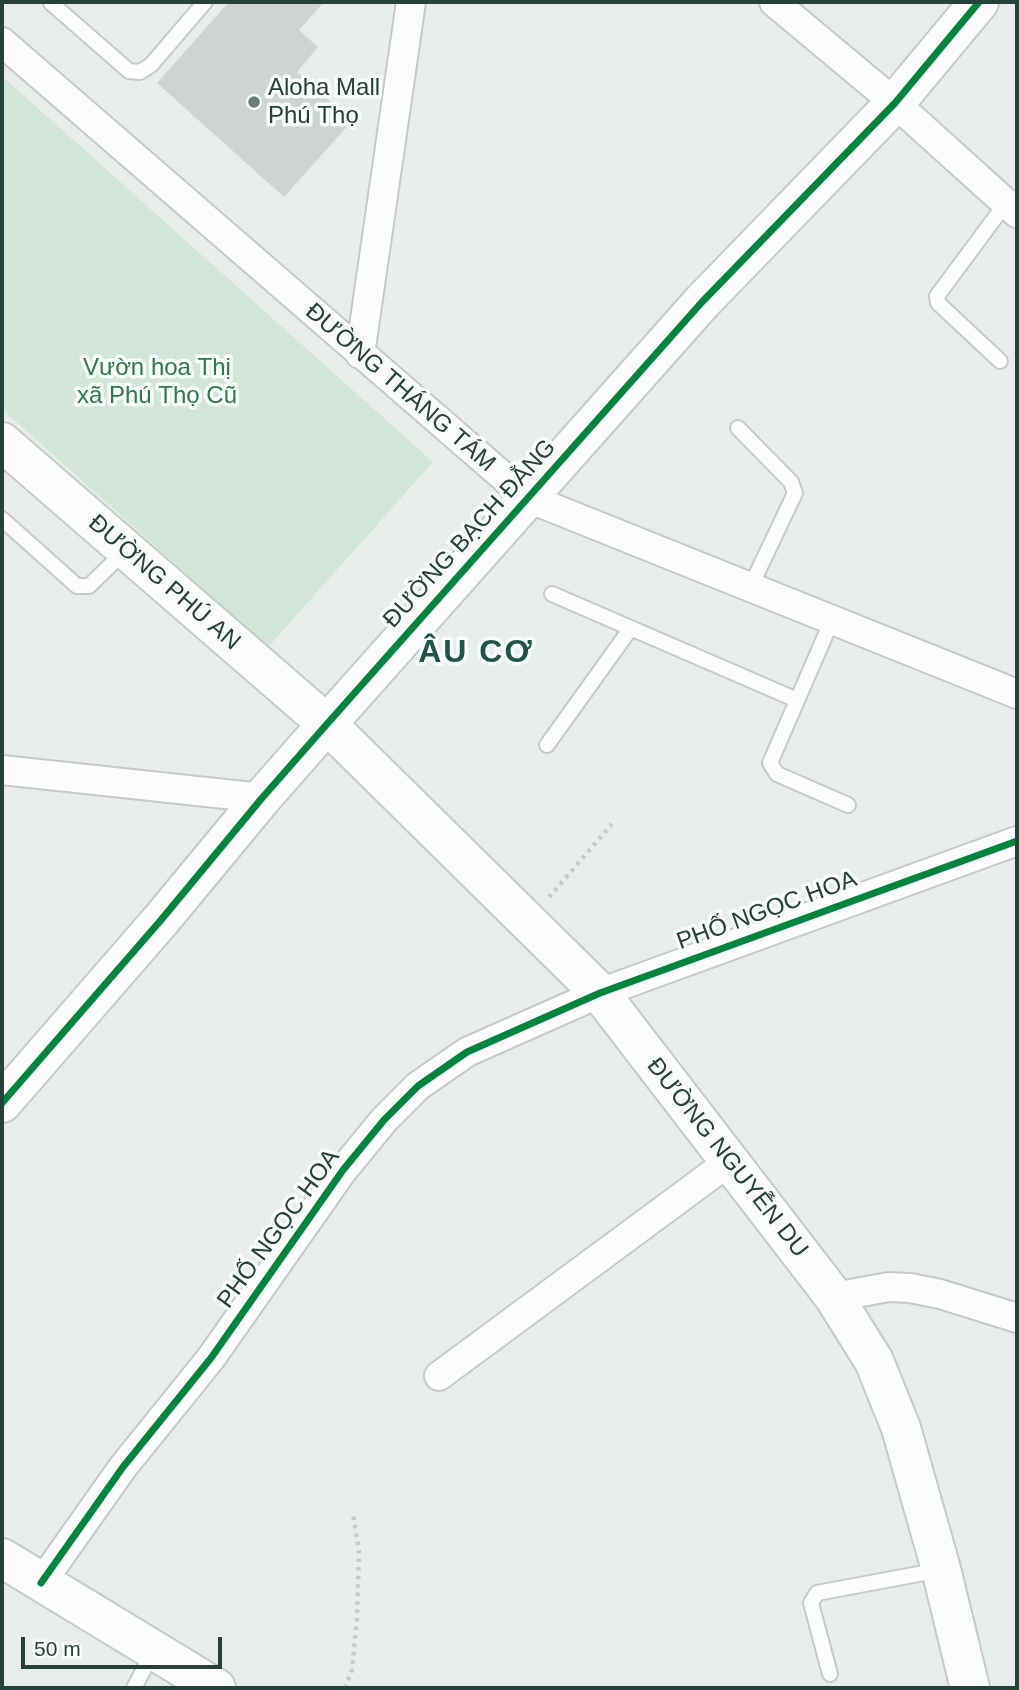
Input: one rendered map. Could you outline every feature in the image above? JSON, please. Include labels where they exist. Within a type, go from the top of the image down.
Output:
[{"type":"street","points":[[360,354],[411,2]]},
{"type":"street","points":[[774,2],[895,103],[1012,208]]},
{"type":"street","name":"ĐƯỜNG BẠCH ĐẰNG","points":[[2,1103],[327,724],[702,302],[895,103],[979,2]]},
{"type":"street","name":"ĐƯỜNG THÁNG TÁM","points":[[2,42],[528,498],[1017,694]]},
{"type":"street","name":"ĐƯỜNG PHÚ AN","points":[[2,442],[327,724]]},
{"type":"street","name":"ĐƯỜNG NGUYỄN DU","points":[[327,724],[600,993],[834,1297],[874,1361],[901,1428],[941,1569],[970,1688]]},
{"type":"street","points":[[2,770],[262,798]]},
{"type":"street","name":"PHỐ NGỌC HOA","points":[[41,1583],[123,1467],[211,1358],[343,1170],[384,1120],[418,1086],[467,1052],[600,993],[1017,841]]},
{"type":"street","points":[[439,1376],[730,1161]]},
{"type":"street","points":[[834,1297],[889,1287],[910,1288],[940,1294],[1017,1318]]},
{"type":"street","points":[[2,1558],[216,1688]]},
{"type":"lane","points":[[51,3],[129,71],[139,72],[151,65],[205,2]]},
{"type":"lane","points":[[1000,361],[938,303],[937,296],[1012,208]]},
{"type":"lane","points":[[738,428],[791,482],[795,494],[750,588]]},
{"type":"lane","points":[[2,519],[77,586],[89,586],[126,550]]},
{"type":"lane","points":[[552,594],[797,700]]},
{"type":"lane","points":[[832,620],[770,762],[777,774],[848,805]]},
{"type":"lane","points":[[547,745],[631,628]]},
{"type":"lane","points":[[830,1674],[811,1603],[817,1593],[941,1569]]},
{"type":"lane","points":[[134,1688],[153,1651]]},
{"type":"path","points":[[528,922],[612,824]]},
{"type":"path","points":[[345,1688],[352,1670],[357,1618],[359,1551],[353,1514]]},
{"type":"green space","name":"Vườn hoa Thị xã Phú Thọ Cũ","points":[[2,76],[433,462],[268,647],[2,409]]},
{"type":"building","name":"Aloha Mall Phú Thọ","points":[[229,2],[324,2],[299,30],[318,47],[297,72],[352,121],[284,197],[157,83]]},
{"type":"cycle path","points":[[2,1103],[327,724],[702,302],[895,103],[979,2]]},
{"type":"cycle path","points":[[41,1583],[123,1467],[211,1358],[343,1170],[384,1120],[418,1086],[467,1052],[600,993],[1017,841]]},
{"type":"place","name":"Aloha Mall Phú Thọ","points":[[254,102]]},
{"type":"district","name":"ÂU CƠ","points":[[476,653]]}]
